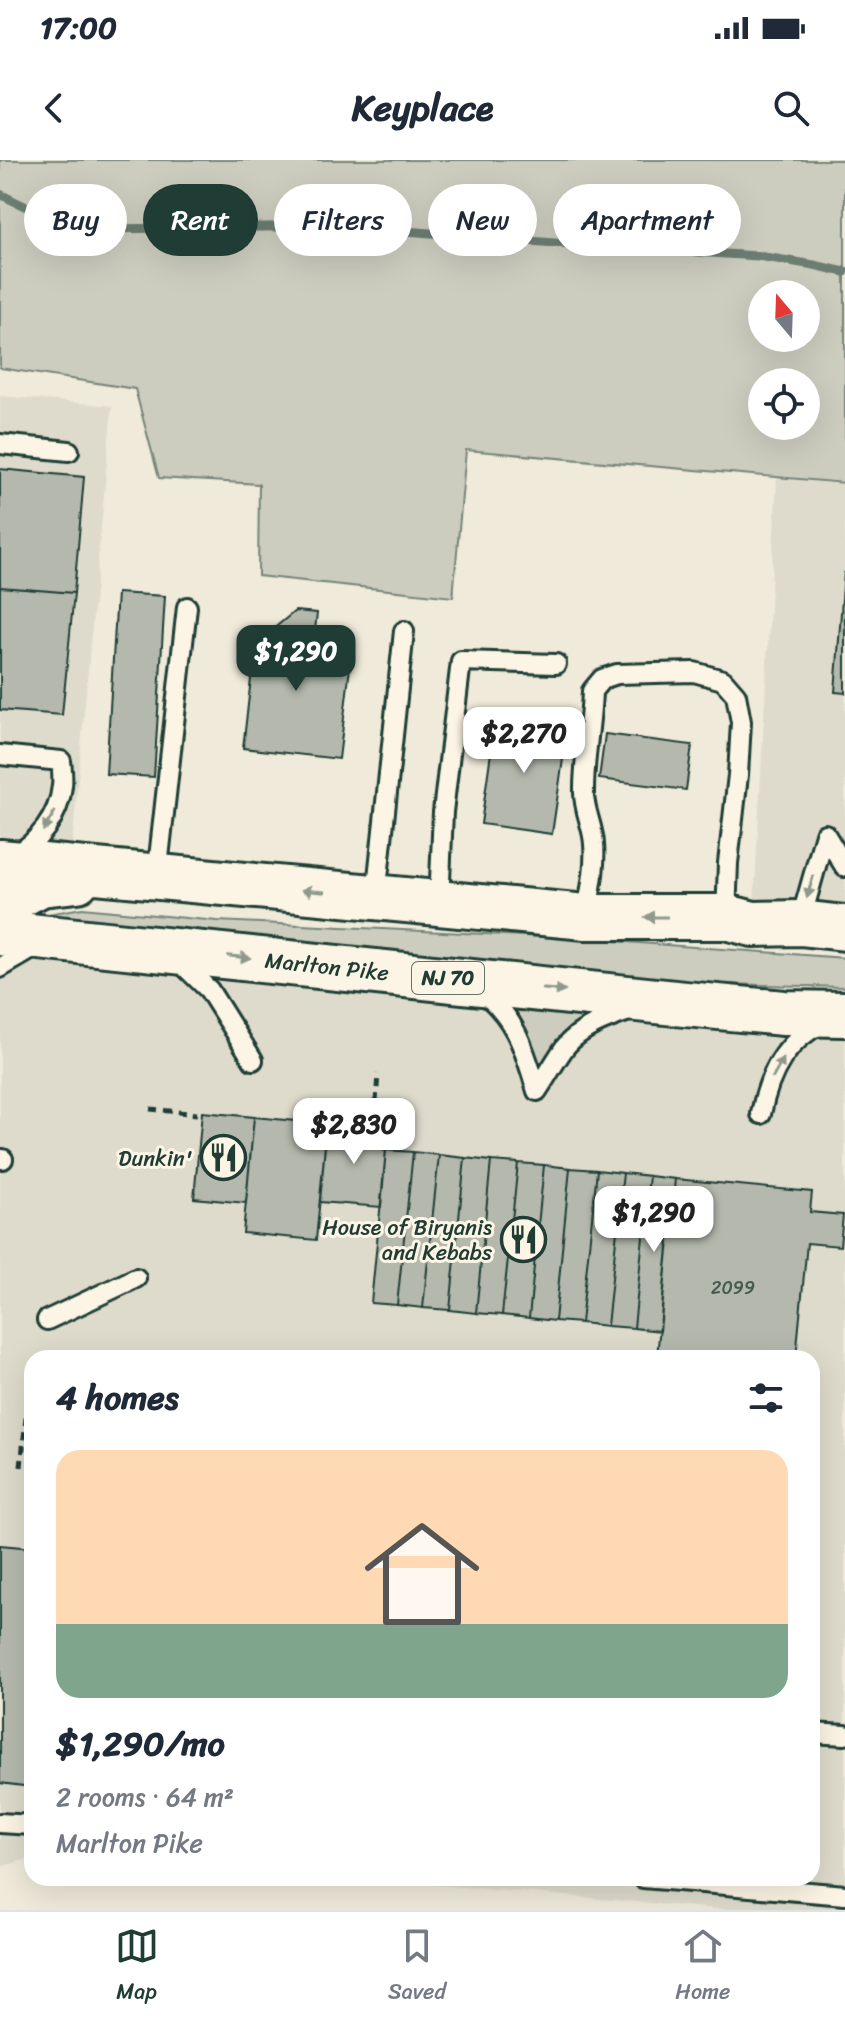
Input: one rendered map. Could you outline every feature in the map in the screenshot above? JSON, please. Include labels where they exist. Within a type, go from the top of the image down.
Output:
[{"type":"highway","points":[[1,862],[586,917],[726,917],[753,924],[800,923],[845,928]]},
{"type":"highway","points":[[0,905],[41,884],[140,875]]},
{"type":"highway","name":"Marlton Pike","points":[[0,933],[658,1002],[784,1013],[844,1014]]},
{"type":"lane","points":[[0,444],[69,451]]},
{"type":"lane","points":[[140,875],[187,607]]},
{"type":"lane","points":[[376,897],[404,631]]},
{"type":"lane","points":[[439,903],[443,812],[461,661],[556,664]]},
{"type":"lane","points":[[586,917],[594,869],[594,842],[583,791],[592,691],[602,679],[617,674],[694,672],[723,680],[736,695],[741,722],[726,917]]},
{"type":"lane","points":[[0,755],[61,761],[62,786],[56,811],[43,832],[25,850],[1,862]]},
{"type":"lane","points":[[800,923],[825,834],[845,867]]},
{"type":"lane","points":[[0,968],[50,938]]},
{"type":"lane","points":[[166,949],[209,990],[253,1060]]},
{"type":"lane","points":[[465,980],[496,1003],[512,1023],[521,1040],[537,1091],[567,1045],[585,1030],[612,1017],[658,1002]]},
{"type":"lane","points":[[761,1114],[765,1092],[778,1064],[798,1038],[844,1014]]},
{"type":"lane","points":[[47,1320],[136,1278]]},
{"type":"lane","points":[[820,1733],[845,1735]]},
{"type":"lane","points":[[0,1823],[24,1824]]},
{"type":"lane","points":[[774,1886],[845,1895]]},
{"type":"path","points":[[375,1116],[378,1074]]},
{"type":"path","points":[[150,1109],[197,1114]]},
{"type":"path","points":[[21,1467],[24,1438]]},
{"type":"shaded area","points":[[0,160],[845,160],[845,483],[466,450],[453,597],[258,576],[259,484],[159,478],[135,389],[0,368]]},
{"type":"shaded area","points":[[0,396],[112,406],[70,868],[0,861]]},
{"type":"shaded area","points":[[777,477],[845,483],[845,928],[753,924]]},
{"type":"shaded area","points":[[82,908],[217,921],[584,939],[845,958],[845,987],[643,982],[37,916]]},
{"type":"shaded area","points":[[0,933],[845,1035],[845,1910],[730,1910],[449,1886],[820,1886],[820,1350],[24,1350],[24,1860],[0,1867]]},
{"type":"shaded area","points":[[658,1002],[585,1030],[537,1091],[496,1003]]},
{"type":"building","points":[[0,469],[84,477],[74,593],[0,587]]},
{"type":"building","points":[[845,573],[845,693],[835,692]]},
{"type":"building","points":[[0,587],[74,593],[62,715],[0,710]]},
{"type":"building","points":[[117,593],[165,596],[154,777],[106,774]]},
{"type":"building","points":[[295,611],[317,613],[312,655],[351,659],[339,759],[243,748],[255,644]]},
{"type":"building","points":[[496,716],[568,725],[552,834],[481,824]]},
{"type":"building","points":[[605,734],[692,745],[686,790],[599,779]]},
{"type":"building","name":"Dunkin'","points":[[202,1112],[254,1117],[246,1203],[194,1198]]},
{"type":"building","points":[[254,1117],[327,1124],[316,1240],[243,1233]]},
{"type":"building","points":[[327,1124],[386,1129],[381,1207],[320,1202]]},
{"type":"building","points":[[386,1150],[413,1152],[397,1305],[371,1303]]},
{"type":"building","points":[[413,1152],[439,1155],[423,1308],[397,1305]]},
{"type":"building","points":[[439,1155],[465,1158],[450,1310],[423,1308]]},
{"type":"building","points":[[465,1158],[491,1161],[476,1313],[450,1310]]},
{"type":"building","points":[[491,1161],[518,1163],[502,1315],[476,1313]]},
{"type":"building","name":"House of Biryanis and Kebabs","points":[[518,1163],[544,1165],[529,1318],[502,1315]]},
{"type":"building","points":[[544,1165],[570,1168],[555,1321],[529,1318]]},
{"type":"building","points":[[570,1168],[597,1170],[581,1323],[555,1321]]},
{"type":"building","points":[[597,1170],[623,1173],[607,1326],[581,1323]]},
{"type":"building","points":[[623,1173],[649,1176],[634,1328],[607,1326]]},
{"type":"building","points":[[649,1176],[675,1179],[660,1331],[634,1328]]},
{"type":"building","points":[[675,1179],[812,1192],[810,1212],[843,1215],[840,1246],[807,1243],[797,1350],[658,1350]]},
{"type":"building","points":[[0,1545],[24,1547],[24,1786],[0,1783]]},
{"type":"waterway","points":[[0,194],[48,216],[99,229],[344,226],[758,256],[845,272]]},
{"type":"place","name":"Dunkin'","points":[[224,1158]]},
{"type":"place","name":"House of Biryanis and Kebabs","points":[[523,1240]]}]
